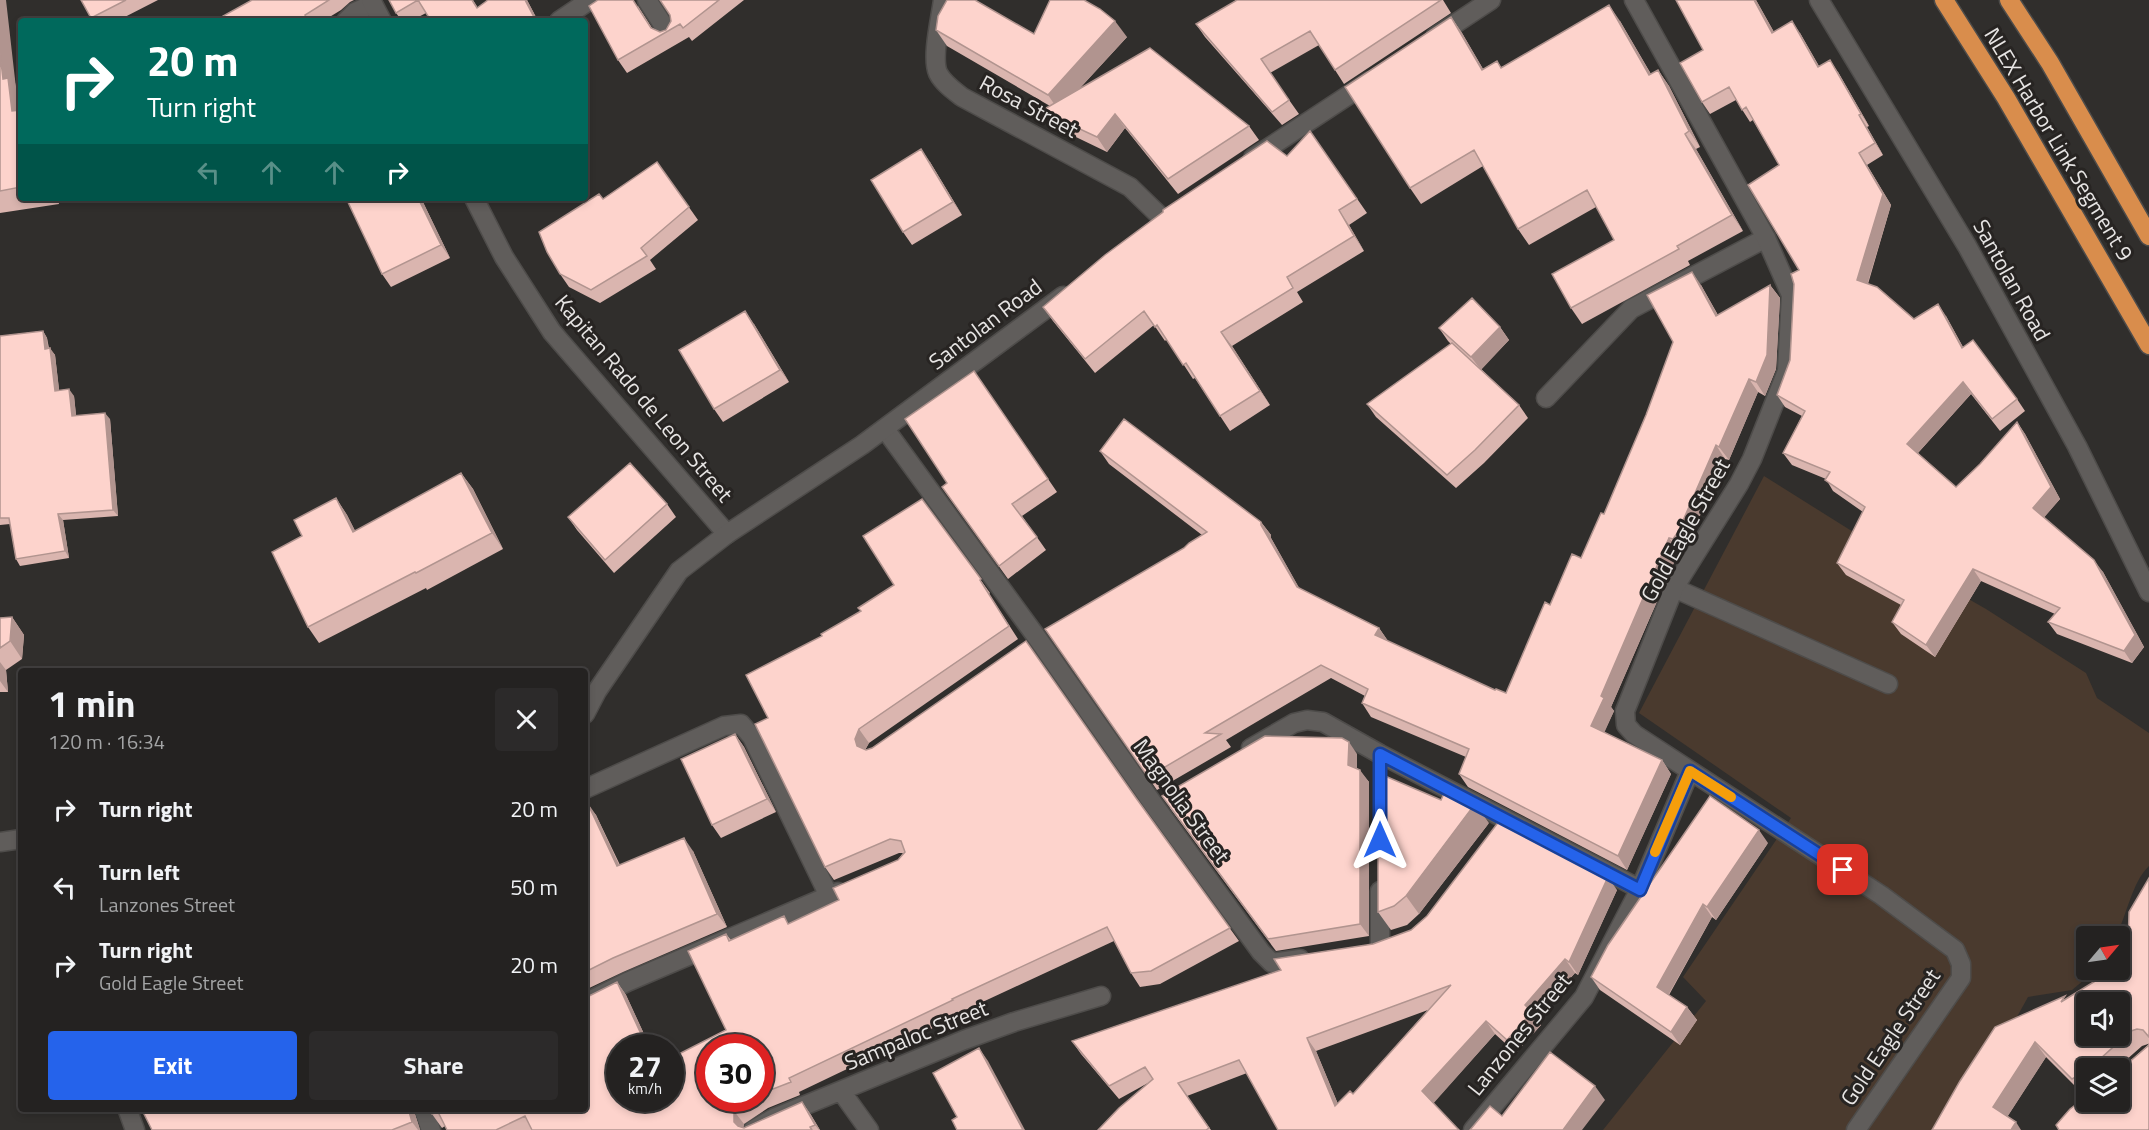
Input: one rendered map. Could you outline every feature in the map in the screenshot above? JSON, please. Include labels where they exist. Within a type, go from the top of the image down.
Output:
[{"type":"highway","name":"NLEX Harbor Link Segment 9","points":[[1944,0],[2006,98],[2149,345]]},
{"type":"highway","name":"NLEX Harbor Link Segment 9","points":[[2009,0],[2050,63],[2149,236]]},
{"type":"street","points":[[563,18],[590,0]]},
{"type":"street","points":[[647,0],[669,34]]},
{"type":"street","name":"Rosa Street","points":[[943,0],[937,70],[945,83],[962,97],[1130,187],[1162,218]]},
{"type":"street","points":[[1421,47],[1491,0]]},
{"type":"street","name":"Gold Eagle Street","points":[[1634,0],[1766,238],[1791,295],[1787,370],[1748,467],[1674,588],[1626,711],[1626,725],[1634,734],[1881,895],[1955,950],[1961,964],[1961,978],[1856,1130]]},
{"type":"street","name":"Santolan Road","points":[[1819,0],[1966,246],[2077,446],[2149,592]]},
{"type":"street","points":[[349,18],[372,2],[380,18]]},
{"type":"street","points":[[1236,169],[1382,73]]},
{"type":"street","name":"Kapitan Rado de Leon Street","points":[[476,201],[504,257],[552,332],[727,534]]},
{"type":"street","points":[[1144,232],[1182,206]]},
{"type":"street","points":[[1546,398],[1631,309],[1766,238]]},
{"type":"street","name":"Santolan Road","points":[[588,708],[597,691],[679,571],[727,534],[885,429],[1073,288]]},
{"type":"street","name":"Magnolia Street","points":[[885,429],[1262,952],[1272,963],[1312,957]]},
{"type":"street","points":[[1674,588],[1888,684]]},
{"type":"street","points":[[1019,652],[1058,628]]},
{"type":"street","points":[[1234,758],[1294,723],[1307,720],[1323,722],[1502,825],[1640,890]]},
{"type":"street","points":[[588,788],[724,726],[741,724],[752,737],[829,896]]},
{"type":"street","points":[[1380,754],[1380,777]]},
{"type":"street","name":"Lanzones Street","points":[[1473,1130],[1584,998],[1640,890],[1690,771]]},
{"type":"street","points":[[1154,805],[1174,794]]},
{"type":"street","points":[[0,842],[18,839]]},
{"type":"street","points":[[1380,879],[1380,946]]},
{"type":"street","points":[[588,1002],[627,982],[850,886]]},
{"type":"street","points":[[1358,950],[1402,939]]},
{"type":"street","name":"Sampaloc Street","points":[[753,1130],[774,1118],[964,1040],[1014,1022],[1101,996]]},
{"type":"street","points":[[841,1091],[869,1130]]},
{"type":"street","points":[[128,1112],[135,1130]]},
{"type":"street","points":[[424,1112],[431,1130]]},
{"type":"shaded area","points":[[1764,476],[1874,545],[1986,609],[2086,673],[2097,698],[2149,733],[2149,866],[2138,881],[2121,926],[2076,926],[2076,980],[2084,980],[2072,990],[2028,997],[1954,1130],[1603,1130],[1706,1001],[1683,977],[1791,818],[1639,713]]},
{"type":"building","points":[[81,0],[126,0],[91,18]]},
{"type":"building","points":[[252,0],[329,0],[305,15],[306,18],[224,18],[223,16]]},
{"type":"building","points":[[389,0],[418,0],[396,13]]},
{"type":"building","points":[[418,0],[472,0],[477,8],[488,0],[525,0],[534,18],[429,18]]},
{"type":"building","points":[[598,0],[633,0],[651,28],[660,32],[666,30],[671,21],[670,15],[660,0],[719,0],[683,28],[680,24],[618,60],[589,6]]},
{"type":"building","points":[[947,0],[975,0],[1034,34],[1050,0],[1084,0],[1115,21],[1048,95],[936,30],[938,16]]},
{"type":"building","points":[[1237,0],[1441,0],[1335,70],[1310,31],[1261,59],[1289,100],[1272,112],[1196,24]]},
{"type":"building","points":[[1676,0],[1754,0],[1772,33],[1792,21],[1818,67],[1830,60],[1875,143],[1859,153],[1883,194],[1857,280],[1877,287],[1914,319],[1938,304],[1962,348],[1973,340],[2017,399],[1992,419],[1963,382],[1907,444],[1956,487],[2017,422],[2051,487],[2033,508],[2094,560],[2135,635],[2124,651],[2048,622],[2060,608],[1973,569],[1926,645],[1892,622],[1904,600],[1837,563],[1865,507],[1825,480],[1830,472],[1783,453],[1805,411],[1777,395],[1790,360],[1794,284],[1791,274],[1799,270],[1748,185],[1779,165],[1746,107],[1742,110],[1729,87],[1702,102],[1680,63],[1703,50]]},
{"type":"building","points":[[1609,5],[1649,75],[1658,70],[1689,131],[1685,134],[1732,215],[1677,246],[1679,249],[1571,308],[1552,274],[1614,240],[1587,190],[1518,229],[1474,150],[1410,188],[1345,87],[1451,17],[1482,70],[1497,61],[1501,68]]},
{"type":"building","points":[[1150,48],[1249,126],[1168,179],[1115,114],[1097,137],[1041,111]]},
{"type":"building","points":[[0,53],[3,79],[8,78],[12,111],[18,110],[18,188],[0,191]]},
{"type":"building","points":[[1310,131],[1357,199],[1339,210],[1354,236],[1287,277],[1293,288],[1221,332],[1260,391],[1220,416],[1186,363],[1183,365],[1157,325],[1155,327],[1144,311],[1085,359],[1043,307],[1163,210],[1267,141],[1287,156]]},
{"type":"building","points":[[921,149],[953,202],[903,232],[871,180]]},
{"type":"building","points":[[657,162],[689,207],[641,248],[647,256],[591,290],[560,274],[539,232],[599,194],[603,199]]},
{"type":"building","points":[[347,201],[419,201],[441,245],[382,274]]},
{"type":"building","points":[[1692,272],[1716,316],[1770,285],[1767,355],[1756,382],[1749,379],[1719,447],[1716,445],[1678,532],[1673,539],[1669,538],[1601,696],[1604,698],[1591,726],[1662,760],[1618,856],[1459,774],[1469,749],[1362,703],[1368,689],[1321,665],[1205,733],[1221,734],[1148,777],[1045,629],[1184,548],[1207,532],[1100,451],[1124,419],[1261,522],[1297,587],[1379,628],[1375,635],[1506,693],[1545,602],[1550,605],[1572,554],[1581,558],[1601,513],[1604,514],[1646,415],[1673,342],[1647,295]]},
{"type":"building","points":[[1472,298],[1500,327],[1471,357],[1439,328]]},
{"type":"building","points":[[745,311],[780,370],[714,409],[679,350]]},
{"type":"building","points":[[43,331],[45,349],[50,348],[55,391],[69,389],[72,416],[105,413],[113,510],[58,514],[65,551],[16,559],[9,518],[0,518],[0,336]]},
{"type":"building","points":[[1452,343],[1519,405],[1447,475],[1367,404]]},
{"type":"building","points":[[974,371],[1048,479],[1012,504],[1037,537],[999,566],[942,487],[947,483],[905,419]]},
{"type":"building","points":[[630,463],[667,504],[605,560],[568,517]]},
{"type":"building","points":[[461,473],[492,533],[308,627],[272,552],[302,536],[294,520],[336,498],[353,532]]},
{"type":"building","points":[[922,499],[981,579],[1009,626],[859,729],[855,739],[857,746],[866,750],[872,748],[1026,641],[1230,928],[1151,971],[1131,973],[1107,927],[789,1078],[791,1082],[774,1089],[774,1034],[718,1034],[726,1030],[688,951],[726,934],[729,941],[784,916],[788,924],[839,900],[833,888],[898,860],[905,852],[901,841],[890,839],[825,867],[755,724],[768,718],[746,675],[822,636],[821,634],[861,611],[858,608],[894,585],[863,536]]},
{"type":"building","points":[[12,617],[10,641],[0,648],[0,618]]},
{"type":"building","points":[[735,734],[767,799],[712,825],[681,759]]},
{"type":"building","points":[[1265,736],[1342,738],[1349,742],[1348,765],[1360,770],[1360,924],[1268,939],[1162,796]]},
{"type":"building","points":[[1378,773],[1441,800],[1446,789],[1475,804],[1406,896],[1394,906],[1378,912]]},
{"type":"building","points":[[1710,796],[1759,830],[1707,907],[1703,904],[1657,987],[1687,1007],[1671,1032],[1591,977],[1608,945]]},
{"type":"building","points":[[588,804],[617,866],[684,838],[717,914],[588,970]]},
{"type":"building","points":[[1500,820],[1608,877],[1569,962],[1565,959],[1525,1005],[1532,1012],[1507,1040],[1486,1021],[1422,1091],[1459,1130],[1278,1130],[1239,1060],[1178,1083],[1209,1128],[1206,1130],[1098,1130],[1119,1108],[1153,1079],[1145,1067],[1109,1086],[1072,1041],[1281,970],[1274,959],[1373,944],[1411,930],[1427,916]],"holes":[[[1451,985],[1353,1094],[1350,1091],[1335,1106],[1307,1038]]]},
{"type":"building","points":[[2149,878],[2149,1037],[2143,1030],[2137,1029],[2130,1032],[2130,992],[2077,992],[2097,980],[2130,980],[2129,912]]},
{"type":"building","points":[[617,982],[641,1034],[606,1034],[606,1112],[684,1112],[684,1051],[696,1045],[696,1112],[734,1112],[734,1122],[744,1128],[802,1102],[815,1125],[810,1127],[812,1130],[532,1130],[525,1116],[496,1130],[447,1130],[438,1112],[588,1112],[588,996]]},
{"type":"building","points":[[2076,993],[2076,1046],[2114,1046],[2101,1058],[2076,1058],[2076,1077],[2072,1079],[2035,1042],[1993,1107],[2016,1122],[2011,1130],[1932,1130],[1995,1027],[2065,996],[2061,1002]]},
{"type":"building","points":[[2149,1045],[2148,1130],[2059,1130],[2056,1125],[2076,1104],[2076,1112],[2130,1112],[2130,1061]]},
{"type":"building","points":[[979,1048],[1023,1130],[957,1130],[952,1120],[957,1117],[933,1073]]},
{"type":"building","points":[[1550,1052],[1595,1086],[1563,1130],[1470,1130],[1490,1106],[1502,1116]]},
{"type":"building","points":[[143,1112],[409,1112],[412,1122],[392,1130],[152,1130]]},
{"type":"slow traffic","points":[[1655,852],[1690,771],[1731,797]]},
{"type":"route","points":[[1380,840],[1380,754],[1640,890],[1683,783],[1690,771],[1843,870]]}]
